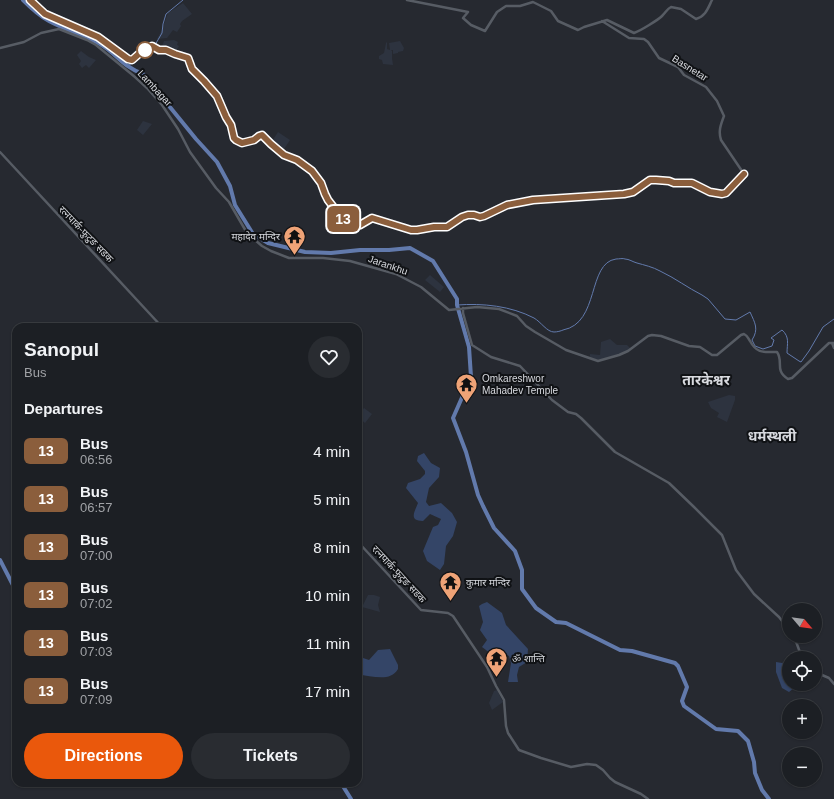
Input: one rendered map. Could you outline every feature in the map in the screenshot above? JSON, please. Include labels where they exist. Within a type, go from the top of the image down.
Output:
[{"type":"street","name":"Basnetar","points":[[30,0],[45,14],[98,37],[128,59],[132,60],[151,46],[159,50],[166,50],[188,58],[192,69],[217,96],[231,125],[234,138],[236,140],[242,143],[254,140],[262,135],[284,155],[297,160],[312,171],[319,180],[325,194],[338,213],[348,222],[354,225],[362,224],[372,218],[411,230],[447,227],[462,217],[468,215],[480,217],[507,205],[533,200],[624,194],[633,192],[650,180],[663,180],[674,183],[692,183],[710,192],[722,194],[726,193],[744,174],[721,140],[719,135],[724,116],[717,101],[706,87],[684,75],[678,67],[659,58],[644,39],[629,38],[602,21]]},
{"type":"street","points":[[407,0],[468,12],[463,18],[471,25],[486,31],[497,12],[506,6],[520,6],[533,2],[551,11],[558,21],[578,30],[607,20],[634,33],[654,23],[671,6],[681,9],[696,19],[700,18],[707,12],[712,0]]},
{"type":"street","name":"Lambagar","points":[[0,48],[24,42],[41,33],[59,29],[96,45],[141,82],[162,105],[213,184],[229,202],[244,230],[254,240],[282,256],[289,258],[306,258]]},
{"type":"street","name":"रत्नपार्क-फुटुङ सडक","points":[[0,152],[158,323]]},
{"type":"street","name":"Jarankhu","points":[[306,258],[350,261],[396,274],[421,287],[449,310],[463,308]]},
{"type":"street","points":[[782,621],[754,594],[736,570],[722,535],[677,491],[674,486],[615,452],[582,418],[576,414],[568,412],[552,400],[520,366],[491,357],[472,345],[463,308],[477,307],[499,309],[517,316],[526,326],[543,338],[566,350],[598,361],[623,353],[648,336],[652,335],[661,336],[689,346],[700,347],[712,355],[717,355],[744,334],[748,336],[755,348],[760,352],[776,352],[780,356],[779,369],[783,376],[788,379],[792,378],[829,343],[833,343],[834,348]]},
{"type":"street","name":"रत्नपार्क-फुटुङ सडक","points":[[362,546],[421,610],[451,614],[487,667],[504,700],[504,715],[508,733],[519,750],[571,767],[588,764],[596,765],[615,782],[641,794],[648,799]]},
{"type":"street","points":[[822,675],[829,678],[834,684]]},
{"type":"shaded area","points":[[183,3],[192,14],[182,21],[177,32],[173,30],[167,38],[157,39],[168,13]]},
{"type":"shaded area","points":[[174,40],[178,42],[177,45],[179,46],[175,53],[161,49],[164,41]]},
{"type":"shaded area","points":[[400,41],[404,48],[403,51],[393,54],[393,50],[391,50],[393,65],[383,64],[382,60],[379,59],[379,56],[384,53],[386,43],[387,42],[387,49],[390,50],[389,43]]},
{"type":"shaded area","points":[[81,51],[96,60],[89,68],[86,65],[82,68],[79,64],[81,61],[77,55]]},
{"type":"shaded area","points":[[143,121],[152,124],[143,135],[137,130]]},
{"type":"shaded area","points":[[278,132],[290,140],[284,149],[280,145],[278,149],[271,143]]},
{"type":"shaded area","points":[[430,275],[444,287],[440,292],[425,280]]},
{"type":"shaded area","points":[[610,339],[617,345],[627,345],[631,349],[601,360],[590,359],[590,354],[600,355],[601,342]]},
{"type":"shaded area","points":[[729,395],[735,396],[735,400],[727,422],[717,417],[719,413],[711,408],[708,402]]},
{"type":"shaded area","points":[[364,408],[372,414],[365,423],[362,420],[362,411]]},
{"type":"shaded area","points":[[424,453],[431,463],[440,468],[439,477],[429,488],[426,502],[429,506],[441,503],[452,513],[457,522],[453,536],[446,546],[444,564],[440,570],[427,561],[423,551],[433,527],[438,525],[441,519],[430,514],[423,521],[418,521],[415,519],[414,512],[418,503],[406,488],[408,483],[420,479],[425,474],[425,471],[417,461],[418,456]]},
{"type":"shaded area","points":[[368,595],[380,597],[378,605],[380,612],[362,607]]},
{"type":"shaded area","points":[[487,602],[502,613],[506,625],[528,649],[527,662],[519,667],[517,675],[518,682],[508,682],[511,663],[509,656],[496,649],[490,653],[482,647],[487,640],[480,630],[483,622],[479,606]]},
{"type":"shaded area","points":[[390,649],[398,665],[398,669],[395,673],[385,677],[362,675],[362,657],[369,660],[378,650]]},
{"type":"shaded area","points":[[776,662],[782,663],[782,688],[776,672]]},
{"type":"shaded area","points":[[497,690],[503,702],[492,710],[489,703],[494,691]]},
{"type":"waterway","points":[[23,0],[46,19],[100,44],[130,68],[143,74],[196,139],[217,162],[230,186],[235,205],[253,234],[268,243],[305,252],[331,253],[410,248],[433,261],[457,299],[457,305],[469,347],[471,377],[453,418],[466,452],[478,495],[483,506],[494,528],[515,551],[522,570],[522,589],[536,608],[556,622],[566,623],[620,650],[632,651],[675,663],[678,666],[687,687],[682,701],[684,706],[716,729],[738,731],[748,741],[754,762],[755,773],[762,790],[769,799]]},
{"type":"waterway","points":[[155,45],[162,33],[166,14],[183,0]]},
{"type":"waterway","points":[[126,66],[153,48]]},
{"type":"waterway","points":[[457,305],[477,304],[506,308],[534,318],[551,332],[560,331],[575,325],[583,317],[596,281],[607,263],[616,259],[628,259],[657,270],[702,295],[708,299],[725,319],[736,320],[750,312],[756,326],[752,340],[755,346],[763,349],[772,346],[774,340],[771,338],[782,330],[787,338],[787,353],[801,362],[823,327],[834,319]]},
{"type":"waterway","points":[[0,560],[12,583]]},
{"type":"waterway","points":[[344,787],[351,799]]},
{"type":"bus line","name":"13","points":[[30,0],[45,14],[93,34],[108,43],[128,59],[132,60],[141,52],[152,46],[159,50],[166,50],[171,53],[186,56],[192,69],[217,96],[226,117],[229,120],[234,138],[242,143],[254,140],[262,135],[284,155],[297,160],[312,171],[319,180],[328,200],[338,213],[354,225],[362,224],[369,219],[374,218],[411,230],[427,230],[434,227],[447,227],[462,217],[468,215],[480,217],[484,216],[507,205],[533,200],[604,194],[624,194],[633,192],[650,180],[663,180],[674,183],[692,183],[710,192],[722,194],[726,193],[744,174]]},
{"type":"place","name":"महादेव मन्दिर","points":[[295,256]]},
{"type":"place","name":"Omkareshwor Mahadev Temple","points":[[467,404]]},
{"type":"place","name":"कुमार मन्दिर","points":[[450,602]]},
{"type":"place","name":"ॐ शान्ति","points":[[496,678]]},
{"type":"district","name":"तारकेश्वर","points":[[706,380]]},
{"type":"district","name":"धर्मस्थली","points":[[772,436]]}]
